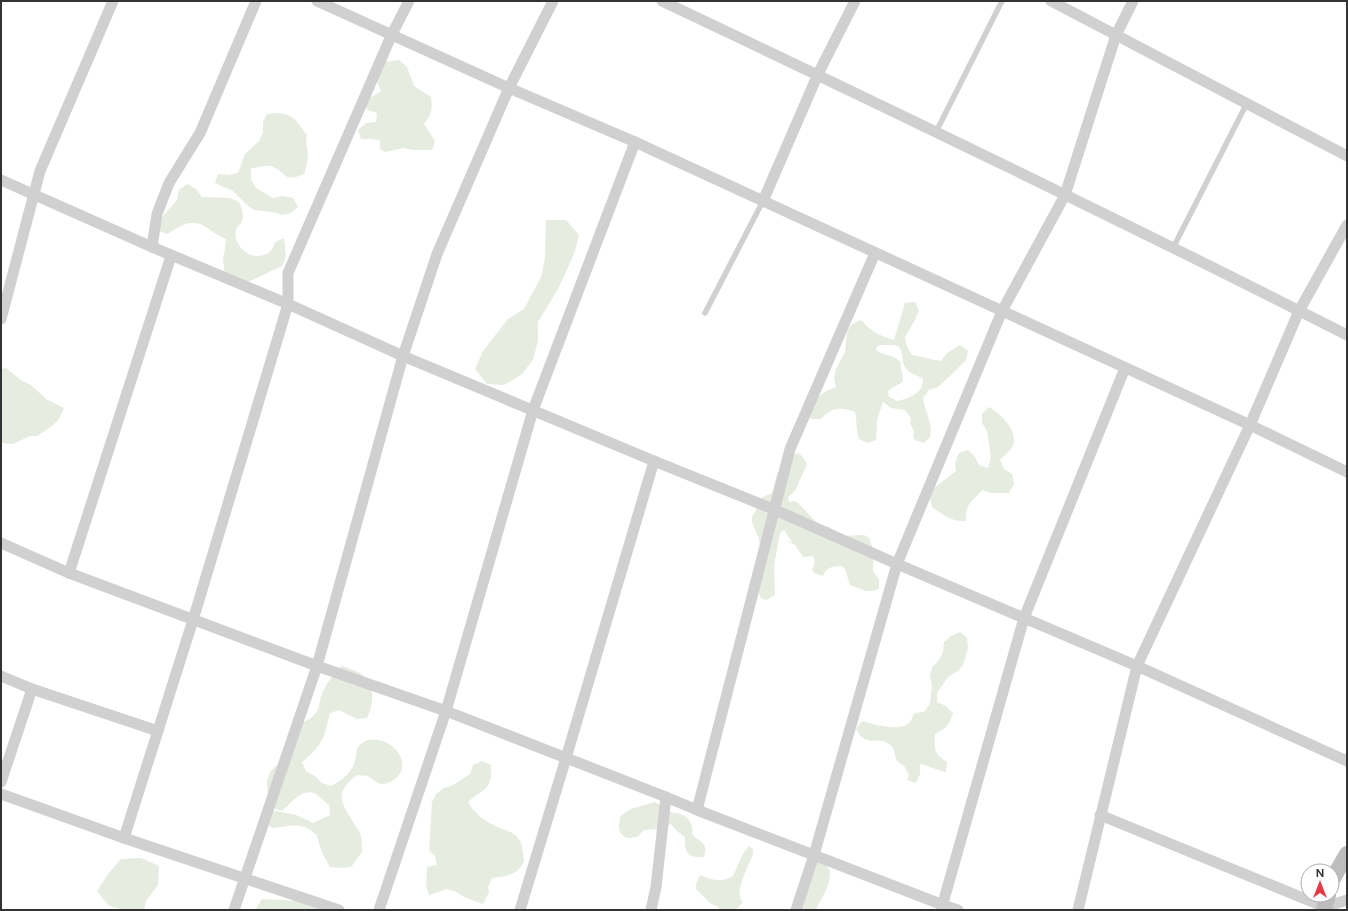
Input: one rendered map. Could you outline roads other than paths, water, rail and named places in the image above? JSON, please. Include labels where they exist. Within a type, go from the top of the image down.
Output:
[{"type":"street","points":[[1,319],[40,171],[113,1]]},
{"type":"street","points":[[152,247],[157,214],[169,184],[200,133],[256,1]]},
{"type":"street","points":[[317,1],[509,88],[635,142],[1250,425],[1347,472]]},
{"type":"street","points":[[124,838],[194,620],[288,304],[288,273],[392,34],[409,1]]},
{"type":"street","points":[[234,910],[317,666],[403,356],[437,254],[509,88],[553,1]]},
{"type":"street","points":[[662,1],[818,74],[1347,335]]},
{"type":"street","points":[[763,201],[818,74],[855,1]]},
{"type":"street","points":[[1051,1],[1347,156]]},
{"type":"street","points":[[796,910],[814,855],[897,564],[1002,311],[1065,195],[1116,35],[1133,1]]},
{"type":"street","points":[[379,910],[446,711],[533,410],[635,142]]},
{"type":"street","points":[[1,180],[172,256],[288,304],[403,356],[773,509],[897,564],[1136,666],[1347,762]]},
{"type":"street","points":[[1078,910],[1136,666],[1250,425],[1299,311],[1347,225]]},
{"type":"street","points":[[697,810],[773,509],[790,449],[875,253]]},
{"type":"street","points":[[69,573],[172,256]]},
{"type":"street","points":[[942,908],[1024,618],[1125,368]]},
{"type":"street","points":[[520,910],[654,461]]},
{"type":"street","points":[[1,543],[69,573],[317,666],[446,711],[814,855],[942,908],[958,910]]},
{"type":"street","points":[[1,676],[32,689],[158,731]]},
{"type":"street","points":[[1,782],[32,689]]},
{"type":"street","points":[[1,794],[124,838],[339,910]]},
{"type":"street","points":[[651,910],[656,887],[666,797]]},
{"type":"street","points":[[1100,815],[1325,904],[1347,900]]},
{"type":"street","points":[[1340,866],[1347,854]]},
{"type":"lane","points":[[936,132],[1002,1]]},
{"type":"lane","points":[[1173,248],[1247,103]]},
{"type":"lane","points":[[705,313],[763,201]]}]
